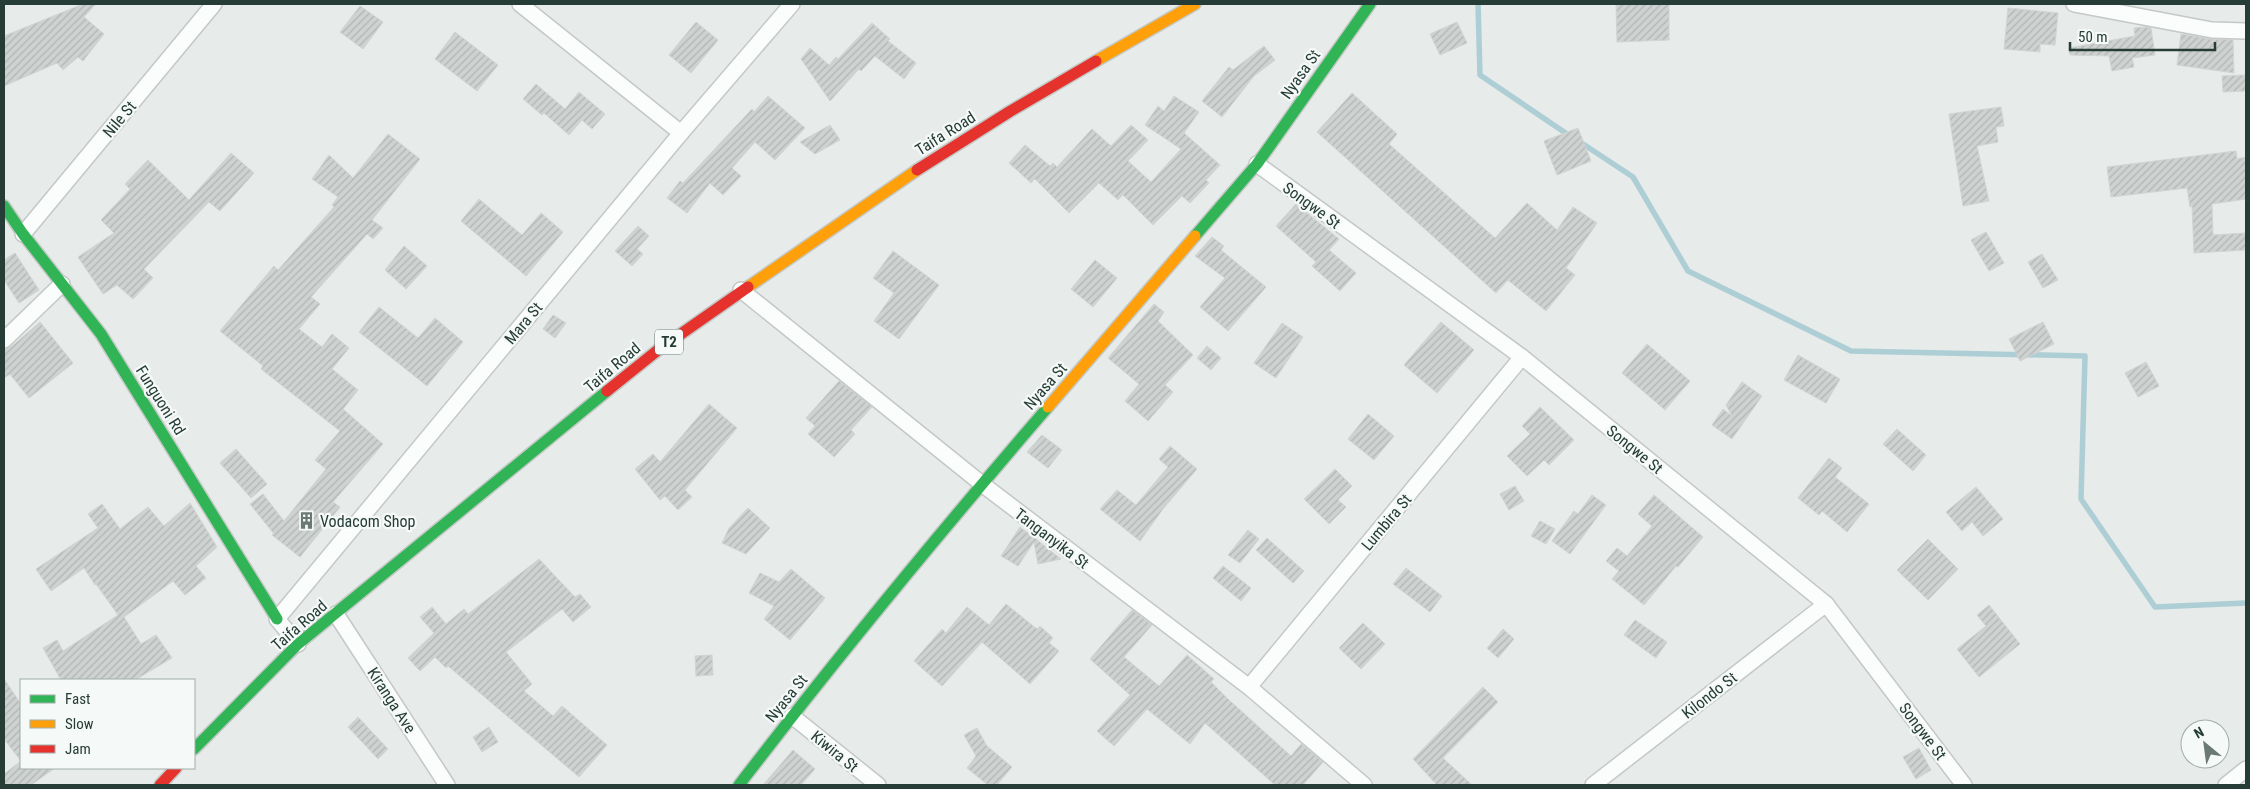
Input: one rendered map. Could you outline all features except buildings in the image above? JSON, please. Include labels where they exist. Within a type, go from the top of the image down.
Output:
[{"type":"main road","name":"Taifa Road","points":[[195,748],[298,644],[394,564],[565,428],[658,350],[882,192],[1009,112],[1195,4]]},
{"type":"main road","name":"Nyasa St","points":[[739,785],[792,716],[982,484],[1256,164],[1370,4]]},
{"type":"main road","name":"Funguoni Rd","points":[[4,206],[23,234],[101,334],[277,619]]},
{"type":"main road","points":[[160,785],[175,769]]},
{"type":"street","name":"Nile St","points":[[23,234],[214,4]]},
{"type":"street","points":[[520,4],[681,133]]},
{"type":"street","name":"Mara St","points":[[277,619],[681,133],[792,4]]},
{"type":"street","points":[[2074,4],[2212,30],[2246,31]]},
{"type":"street","name":"Songwe St","points":[[1256,164],[1522,357],[1826,604],[1964,785]]},
{"type":"street","points":[[4,340],[62,284]]},
{"type":"street","name":"Tanganyika St","points":[[741,290],[982,484],[1249,687],[1364,785]]},
{"type":"street","name":"Lumbira St","points":[[1249,687],[1522,357]]},
{"type":"street","name":"Kilondo St","points":[[1593,785],[1826,604]]},
{"type":"street","name":"Kiranga Ave","points":[[336,614],[447,785]]},
{"type":"street","points":[[277,619],[298,644]]},
{"type":"street","name":"Kiwira St","points":[[792,716],[878,785]]},
{"type":"street","points":[[2226,785],[2246,769]]},
{"type":"waterway","points":[[1478,4],[1480,75],[1570,136]]},
{"type":"waterway","points":[[1580,142],[1633,177],[1688,271],[1851,351],[2085,356],[2081,499],[2155,607],[2246,603]]},
{"type":"traffic: fast","points":[[1195,236],[1257,164],[1370,4]]},
{"type":"traffic: fast","points":[[4,206],[23,234],[101,334],[277,619]]},
{"type":"traffic: fast","points":[[195,748],[298,644],[607,391]]},
{"type":"traffic: fast","points":[[739,785],[891,594],[1048,407]]},
{"type":"traffic: slow","points":[[1096,61],[1195,4]]},
{"type":"traffic: slow","points":[[748,287],[917,170]]},
{"type":"traffic: slow","points":[[1048,407],[1195,236]]},
{"type":"traffic: jam","points":[[917,170],[1009,112],[1096,61]]},
{"type":"traffic: jam","points":[[607,391],[658,350],[748,287]]},
{"type":"traffic: jam","points":[[160,785],[175,769]]},
{"type":"place","name":"Vodacom Shop","points":[[306,521]]}]
